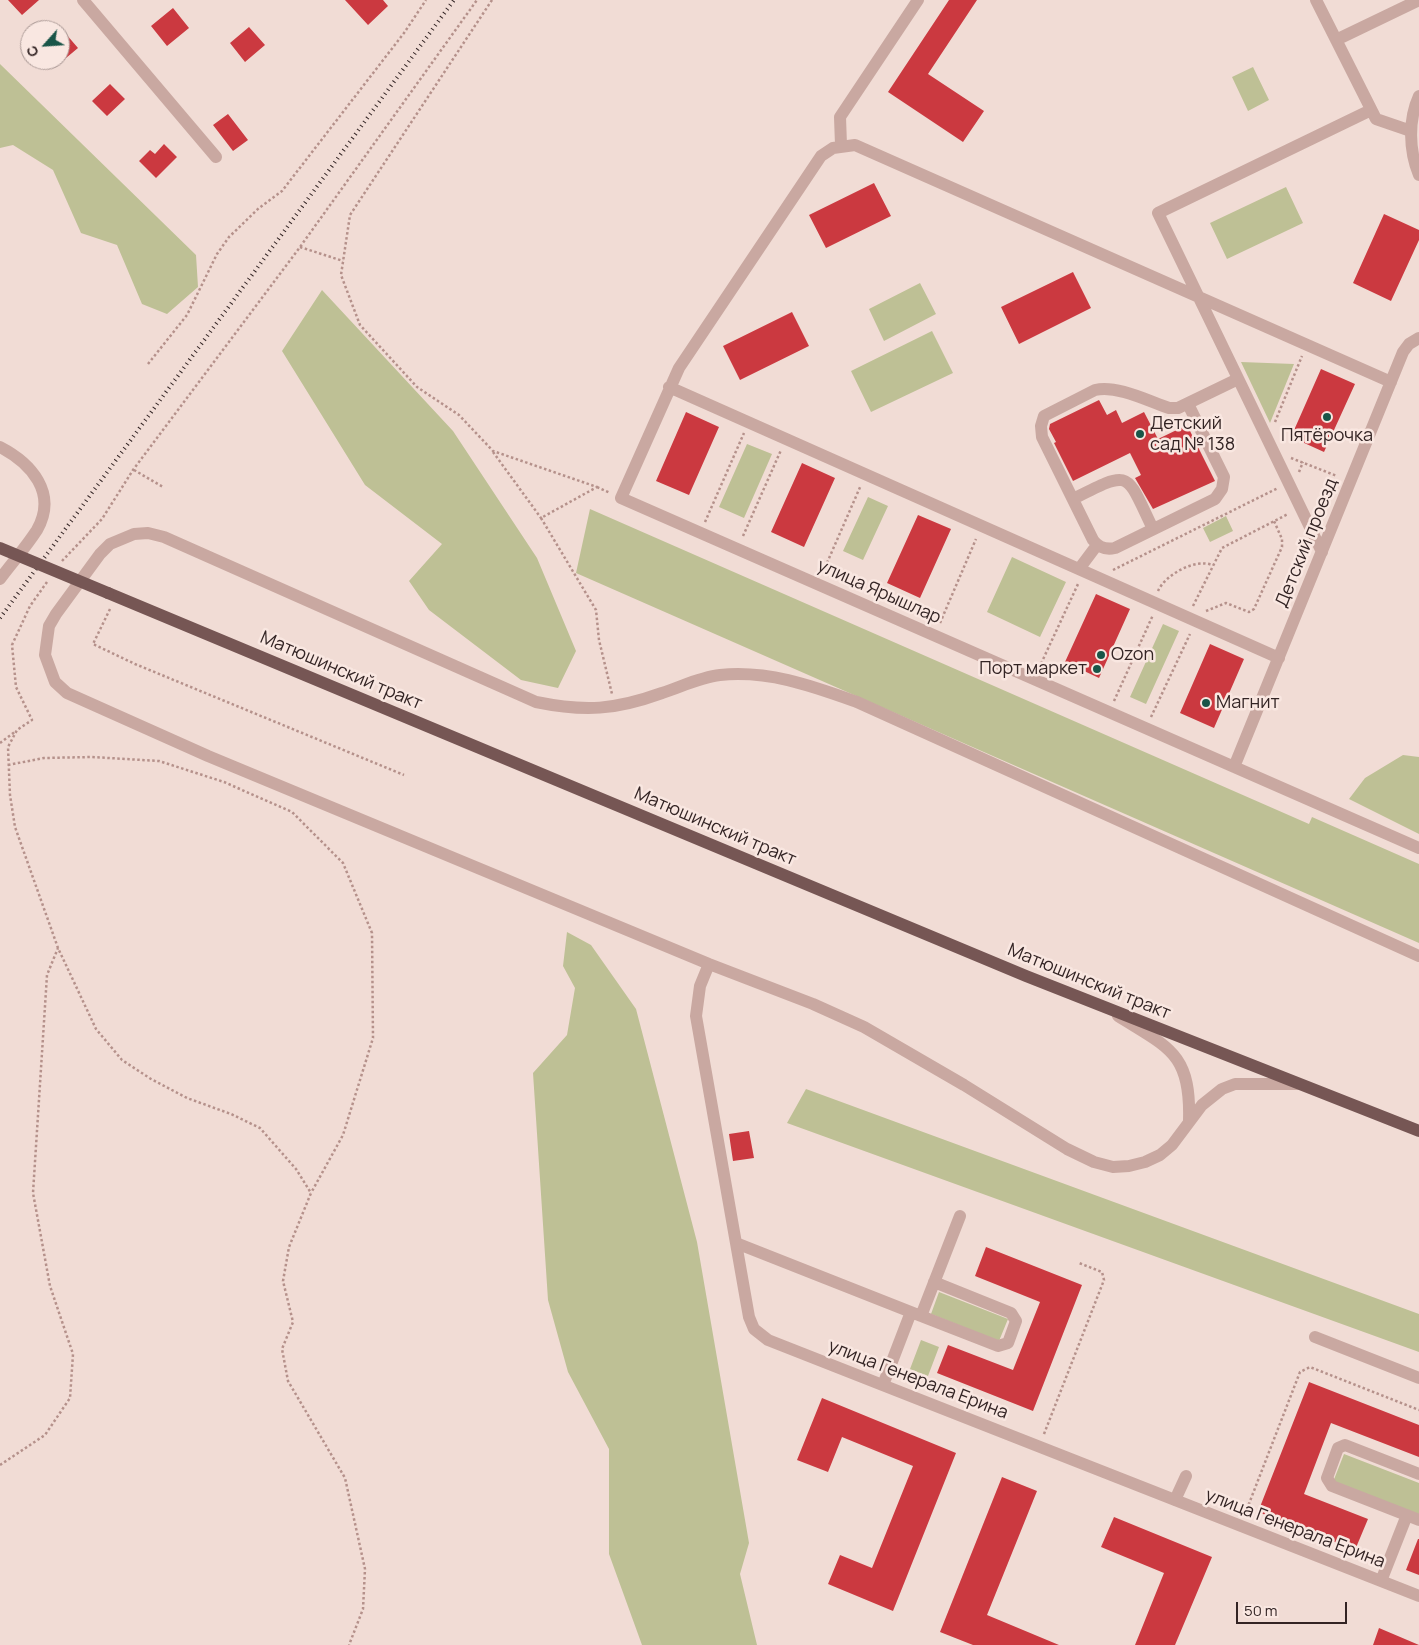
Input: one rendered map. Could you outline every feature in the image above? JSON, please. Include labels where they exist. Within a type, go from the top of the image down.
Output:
[{"type":"main road","name":"Матюшинский тракт","points":[[0,548],[1104,1007],[1419,1131]]},
{"type":"street","points":[[83,0],[216,157]]},
{"type":"street","points":[[918,0],[840,117],[840,145],[855,145],[1391,382]]},
{"type":"street","points":[[1316,0],[1376,119],[1411,131]]},
{"type":"street","points":[[1336,40],[1419,0]]},
{"type":"street","points":[[1418,97],[1411,131],[1412,150],[1419,175]]},
{"type":"street","points":[[1322,552],[1158,213],[1371,110]]},
{"type":"street","name":"улица Ярышлар","points":[[840,145],[827,151],[814,165],[680,365],[621,498],[1419,848]]},
{"type":"street","name":"Детский проезд","points":[[1234,767],[1391,382],[1406,348],[1419,338]]},
{"type":"street","points":[[1188,404],[1224,476],[1224,484],[1214,498],[1115,548],[1105,548],[1097,545],[1042,437],[1041,426],[1047,413],[1101,388],[1112,389],[1169,408],[1178,408],[1238,379]]},
{"type":"street","points":[[670,388],[1279,658]]},
{"type":"street","points":[[0,447],[17,456],[32,469],[41,484],[43,501],[42,515],[38,528],[0,579]]},
{"type":"street","points":[[1073,499],[1111,480],[1122,479],[1132,487],[1153,529]]},
{"type":"street","points":[[1297,1084],[1235,1084],[1210,1097],[1189,1120],[1185,1129],[1172,1145],[1160,1155],[1144,1162],[1114,1167],[1094,1162],[1067,1149],[964,1085],[864,1027],[814,1004],[709,964],[208,756],[67,693],[55,682],[46,655],[49,626],[100,554],[122,537],[148,532],[164,536],[536,702],[586,709],[614,707],[718,675],[763,675],[817,688],[857,702],[1419,956]]},
{"type":"street","points":[[1081,570],[1097,545]]},
{"type":"street","name":"улица Генерала Ерина","points":[[709,964],[700,986],[696,1016],[749,1317],[759,1334],[768,1340],[1419,1596]]},
{"type":"street","points":[[1104,1007],[1162,1044],[1175,1057],[1188,1082],[1189,1120]]},
{"type":"street","points":[[882,1385],[916,1314],[934,1282],[960,1216]]},
{"type":"street","points":[[736,1243],[998,1346],[1008,1343],[1016,1321],[1011,1313],[934,1282]]},
{"type":"street","points":[[1316,1337],[1419,1378]]},
{"type":"street","points":[[1419,1474],[1345,1445],[1338,1448],[1328,1475],[1332,1486],[1419,1520]]},
{"type":"street","points":[[1175,1500],[1186,1476]]},
{"type":"street","points":[[1381,1581],[1406,1515]]},
{"type":"path","points":[[148,364],[187,315],[217,254],[229,237],[259,208],[282,192],[404,33],[426,0]]},
{"type":"path","points":[[57,568],[68,552],[102,519],[133,470],[300,247],[477,0]]},
{"type":"path","points":[[492,0],[350,215],[340,275],[360,325],[418,387],[459,415],[493,451],[541,518],[596,610],[599,640],[614,707]]},
{"type":"path","points":[[300,247],[343,261]]},
{"type":"path","points":[[1306,345],[1270,445],[1350,482]]},
{"type":"path","points":[[700,533],[749,423]]},
{"type":"path","points":[[737,549],[785,439]]},
{"type":"path","points":[[493,451],[597,487],[541,518]]},
{"type":"path","points":[[133,470],[163,487]]},
{"type":"path","points":[[817,584],[866,475]]},
{"type":"path","points":[[1097,577],[1288,483]]},
{"type":"path","points":[[1146,728],[1192,619],[1212,565],[1224,546],[1300,508]]},
{"type":"path","points":[[1192,619],[1226,603],[1248,612],[1253,610],[1283,544],[1274,521]]},
{"type":"path","points":[[935,635],[981,526]]},
{"type":"path","points":[[1109,712],[1155,603],[1161,584],[1168,578],[1198,562],[1212,565]]},
{"type":"path","points":[[1034,679],[1081,570]]},
{"type":"path","points":[[0,743],[32,720],[16,686],[12,646],[30,606],[52,575]]},
{"type":"path","points":[[112,594],[93,644],[135,664],[404,775]]},
{"type":"path","points":[[17,730],[8,747],[10,795],[15,827],[58,948],[96,1029],[122,1060],[187,1098],[231,1114],[260,1128],[296,1168],[311,1193]]},
{"type":"path","points":[[8,765],[44,758],[92,756],[159,761],[224,782],[292,812],[343,863],[372,933],[373,1038],[343,1135],[311,1193],[290,1247],[283,1281],[293,1322],[282,1349],[288,1381],[345,1478],[365,1569],[363,1609],[349,1645]]},
{"type":"path","points":[[0,1465],[45,1436],[70,1398],[73,1354],[50,1286],[33,1193],[47,974],[58,948]]},
{"type":"path","points":[[1039,1447],[1104,1280],[1102,1272],[1079,1262]]},
{"type":"path","points":[[1240,1526],[1300,1372],[1304,1368],[1310,1367],[1419,1410]]},
{"type":"green space","points":[[0,64],[196,255],[198,287],[167,314],[142,304],[117,245],[81,233],[53,170],[13,145],[0,148]]},
{"type":"green space","points":[[1253,67],[1269,100],[1248,111],[1232,77]]},
{"type":"green space","points":[[1286,187],[1303,223],[1227,259],[1210,223]]},
{"type":"green space","points":[[920,283],[936,314],[884,341],[869,309]]},
{"type":"green space","points":[[322,290],[453,431],[537,558],[576,651],[558,688],[521,680],[429,610],[409,581],[442,544],[365,485],[282,351]]},
{"type":"green space","points":[[932,331],[953,373],[871,412],[851,371]]},
{"type":"green space","points":[[1241,362],[1294,364],[1270,423]]},
{"type":"green space","points":[[747,444],[772,454],[744,518],[719,507]]},
{"type":"green space","points":[[868,497],[888,506],[863,560],[843,551]]},
{"type":"green space","points":[[590,509],[1309,824],[1312,817],[1419,864],[1419,943],[576,573]]},
{"type":"green space","points":[[1226,516],[1233,531],[1210,542],[1203,528]]},
{"type":"green space","points":[[1012,557],[1066,582],[1040,637],[987,612]]},
{"type":"green space","points":[[1163,624],[1179,631],[1146,704],[1130,697]]},
{"type":"green space","points":[[1403,755],[1419,757],[1419,834],[1349,799],[1365,778]]},
{"type":"green space","points":[[567,932],[591,945],[636,1009],[697,1242],[749,1543],[740,1574],[757,1645],[642,1645],[609,1554],[609,1449],[568,1372],[548,1300],[533,1073],[567,1035],[575,988],[563,966]]},
{"type":"green space","points":[[806,1089],[1419,1314],[1419,1352],[787,1123]]},
{"type":"green space","points":[[939,1292],[1008,1319],[999,1341],[931,1314]]},
{"type":"green space","points":[[921,1340],[939,1347],[928,1376],[910,1369]]},
{"type":"green space","points":[[1344,1454],[1419,1483],[1419,1516],[1333,1482]]},
{"type":"building","points":[[8,0],[39,0],[22,15]]},
{"type":"building","points":[[345,0],[383,0],[388,6],[368,25]]},
{"type":"building","points":[[949,0],[977,0],[928,74],[984,111],[963,142],[888,92]]},
{"type":"building","points":[[173,8],[189,28],[167,46],[151,26]]},
{"type":"building","points":[[249,27],[265,45],[245,62],[230,43]]},
{"type":"building","points":[[70,39],[78,48],[70,55]]},
{"type":"building","points":[[110,84],[125,99],[107,116],[92,101]]},
{"type":"building","points":[[228,114],[248,140],[233,151],[213,125]]},
{"type":"building","points":[[164,144],[177,157],[156,178],[139,161],[150,150],[155,154]]},
{"type":"building","points":[[874,183],[891,216],[826,248],[809,215]]},
{"type":"building","points":[[1384,214],[1419,230],[1419,240],[1391,301],[1353,283]]},
{"type":"building","points":[[1073,272],[1091,308],[1019,344],[1001,307]]},
{"type":"building","points":[[792,312],[809,346],[740,380],[723,346]]},
{"type":"building","points":[[1321,369],[1355,384],[1324,452],[1291,437]]},
{"type":"building","points":[[1099,400],[1107,415],[1116,410],[1122,423],[1144,412],[1158,439],[1187,425],[1215,481],[1153,509],[1135,478],[1141,475],[1130,453],[1073,481],[1054,443],[1056,442],[1049,429],[1050,424]]},
{"type":"building","points":[[686,412],[719,427],[689,495],[656,481]]},
{"type":"building","points":[[802,463],[835,478],[804,547],[771,532]]},
{"type":"building","points":[[918,515],[951,529],[920,598],[887,583]]},
{"type":"building","points":[[1096,594],[1130,609],[1099,678],[1065,662]]},
{"type":"building","points":[[1210,644],[1244,659],[1214,728],[1180,713]]},
{"type":"building","points":[[749,1131],[754,1158],[733,1161],[729,1134]]},
{"type":"building","points":[[986,1247],[1082,1285],[1033,1411],[937,1373],[948,1345],[1013,1370],[1040,1302],[975,1276]]},
{"type":"building","points":[[1309,1382],[1419,1425],[1419,1457],[1331,1423],[1304,1494],[1368,1519],[1355,1550],[1258,1512]]},
{"type":"building","points":[[822,1398],[956,1453],[893,1611],[828,1584],[840,1555],[872,1568],[913,1466],[842,1437],[828,1472],[797,1460]]},
{"type":"building","points":[[1002,1477],[1037,1491],[987,1615],[1059,1645],[973,1645],[940,1632]]},
{"type":"building","points":[[1114,1517],[1212,1557],[1175,1645],[1135,1645],[1164,1573],[1101,1547]]},
{"type":"building","points":[[1419,1539],[1419,1575],[1406,1570]]},
{"type":"building","points":[[1379,1628],[1419,1645],[1373,1645]]},
{"type":"railway","points":[[0,618],[454,0]]},
{"type":"place","name":"Пятёрочка","points":[[1327,417]]},
{"type":"place","name":"Детский сад № 138","points":[[1140,434]]},
{"type":"place","name":"Ozon","points":[[1101,655]]},
{"type":"place","name":"Порт маркет","points":[[1097,669]]},
{"type":"place","name":"Магнит","points":[[1206,703]]}]
